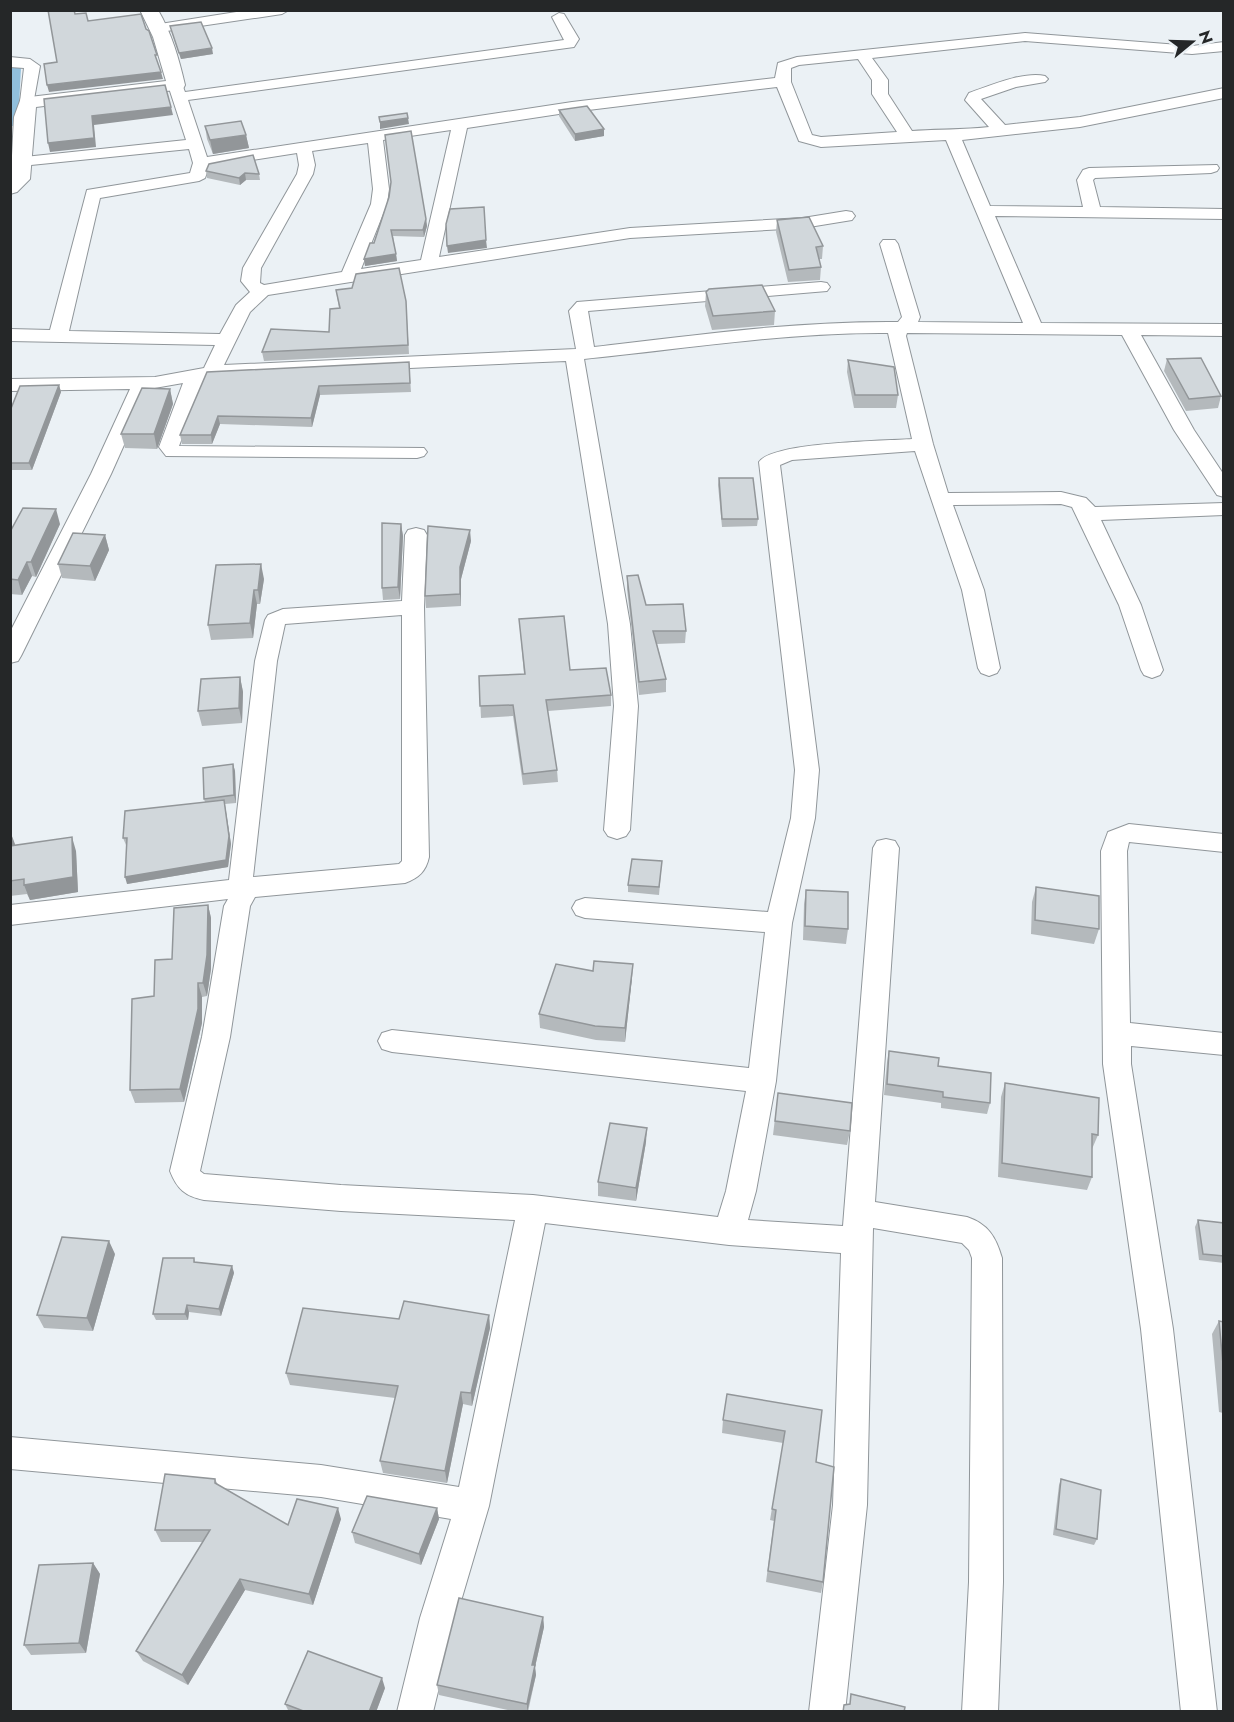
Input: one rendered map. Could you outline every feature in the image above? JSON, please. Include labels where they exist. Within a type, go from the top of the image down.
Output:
[{"type":"street","points":[[58,336],[93,194],[199,175],[201,163],[178,91],[170,57],[160,28],[149,10]]},
{"type":"street","points":[[160,28],[282,10]]},
{"type":"street","points":[[28,102],[178,91],[568,44],[572,39],[560,17]]},
{"type":"street","points":[[1224,46],[1192,50],[1025,37],[862,54],[788,63],[783,66],[783,81],[805,138],[822,142],[952,135],[1080,122],[1224,93]]},
{"type":"street","points":[[862,54],[880,80],[880,94],[907,136]]},
{"type":"street","points":[[10,62],[25,62],[32,66],[28,102],[18,148],[19,183],[10,188]]},
{"type":"street","points":[[1001,131],[973,100],[974,96],[1040,79]]},
{"type":"street","points":[[201,163],[641,98],[783,81]]},
{"type":"street","points":[[429,263],[460,124]]},
{"type":"street","points":[[952,135],[1035,330]]},
{"type":"street","points":[[350,275],[379,204],[381,189],[375,137]]},
{"type":"street","points":[[18,148],[195,144]]},
{"type":"street","points":[[262,291],[254,287],[250,281],[252,268],[305,174],[307,165],[304,149]]},
{"type":"street","points":[[1093,212],[1085,180],[1089,173],[1211,168]]},
{"type":"street","points":[[985,211],[1224,214]]},
{"type":"street","points":[[417,452],[173,452],[170,447],[203,374],[226,340],[242,309],[262,291],[350,275],[630,234],[803,223],[846,216]]},
{"type":"street","points":[[889,244],[911,317],[909,322],[901,327],[897,336],[923,444],[973,590],[989,668]]},
{"type":"street","points":[[617,830],[626,706],[619,624],[580,354],[578,311],[583,306],[821,287]]},
{"type":"street","points":[[10,405],[15,385],[142,383],[203,374],[580,354],[776,331],[832,327],[1224,330]]},
{"type":"street","points":[[1129,330],[1184,430],[1224,491]]},
{"type":"street","points":[[10,335],[226,340]]},
{"type":"street","points":[[10,656],[101,474],[142,383]]},
{"type":"street","points":[[729,1232],[741,1191],[762,1081],[779,922],[803,818],[807,770],[769,462],[789,454],[923,444]]},
{"type":"street","points":[[940,499],[1071,499],[1085,508],[1130,605],[1152,670]]},
{"type":"street","points":[[1088,514],[1224,509]]},
{"type":"street","points":[[10,915],[159,896],[387,876],[405,873],[414,866],[416,857],[412,607],[416,535]]},
{"type":"street","points":[[246,889],[240,877],[266,661],[276,620],[283,616],[412,607]]},
{"type":"street","points":[[1199,1712],[1157,1329],[1117,1064],[1115,841],[1119,835],[1129,832],[1224,843]]},
{"type":"street","points":[[827,1712],[850,1505],[858,1227],[886,848]]},
{"type":"street","points":[[246,889],[237,906],[216,1037],[185,1171],[187,1180],[194,1185],[341,1198],[533,1208],[729,1232],[858,1227],[967,1230],[977,1235],[983,1242],[987,1258],[986,1582],[980,1712]]},
{"type":"street","points":[[585,908],[779,922]]},
{"type":"street","points":[[1115,1033],[1224,1044]]},
{"type":"street","points":[[393,1041],[762,1081]]},
{"type":"street","points":[[415,1712],[438,1618],[472,1506],[533,1208]]},
{"type":"street","points":[[10,1453],[321,1481],[472,1506]]},
{"type":"water","points":[[21,67],[18,126],[11,126],[11,68]]},
{"type":"building","points":[[48,10],[74,10],[75,14],[86,13],[88,21],[141,14],[146,29],[149,31],[161,72],[47,85],[44,64],[57,62]]},
{"type":"building","points":[[201,22],[212,48],[179,53],[170,26]]},
{"type":"building","points":[[165,85],[171,107],[92,116],[94,138],[48,143],[44,99]]},
{"type":"building","points":[[587,106],[604,129],[575,134],[559,110]]},
{"type":"building","points":[[407,113],[408,118],[380,122],[379,117]]},
{"type":"building","points":[[241,121],[246,135],[210,140],[205,126]]},
{"type":"building","points":[[411,131],[426,219],[423,230],[391,230],[396,254],[364,259],[370,243],[374,243],[389,197],[391,182],[385,135]]},
{"type":"building","points":[[253,155],[259,174],[245,173],[239,178],[206,171],[209,164]]},
{"type":"building","points":[[484,207],[486,240],[447,246],[446,224],[450,209]]},
{"type":"building","points":[[809,217],[823,246],[816,247],[821,267],[789,270],[777,220]]},
{"type":"building","points":[[399,268],[406,301],[408,345],[262,352],[271,329],[329,332],[330,309],[340,308],[336,290],[352,288],[356,274]]},
{"type":"building","points":[[762,285],[775,311],[713,316],[706,292],[709,289]]},
{"type":"building","points":[[1201,358],[1221,396],[1189,399],[1167,359]]},
{"type":"building","points":[[848,360],[894,367],[898,395],[855,395]]},
{"type":"building","points":[[409,362],[410,383],[319,386],[311,418],[218,416],[211,435],[180,435],[207,372]]},
{"type":"building","points":[[59,385],[29,463],[10,463],[10,411],[20,386]]},
{"type":"building","points":[[142,388],[170,389],[154,434],[121,434]]},
{"type":"building","points":[[719,478],[753,478],[758,519],[722,519]]},
{"type":"building","points":[[23,508],[56,509],[31,562],[27,562],[18,580],[10,579],[10,532]]},
{"type":"building","points":[[382,523],[401,524],[398,587],[382,588]]},
{"type":"building","points":[[428,526],[470,530],[460,567],[460,594],[425,596]]},
{"type":"building","points":[[73,533],[105,535],[90,566],[58,564]]},
{"type":"building","points":[[261,564],[258,590],[254,590],[250,623],[208,625],[216,565]]},
{"type":"building","points":[[638,575],[646,605],[683,604],[686,631],[653,631],[666,679],[639,682],[627,576]]},
{"type":"building","points":[[564,616],[570,670],[606,668],[611,695],[546,700],[557,770],[523,774],[513,705],[480,706],[479,676],[525,674],[519,619]]},
{"type":"building","points":[[240,677],[239,708],[198,711],[201,679]]},
{"type":"building","points":[[233,764],[234,795],[204,799],[203,768]]},
{"type":"building","points":[[224,800],[229,836],[226,860],[125,877],[127,838],[123,838],[125,811]]},
{"type":"building","points":[[72,837],[73,877],[24,885],[24,879],[10,881],[10,846]]},
{"type":"building","points":[[632,859],[662,861],[659,887],[628,885]]},
{"type":"building","points":[[1036,887],[1099,896],[1099,929],[1035,920]]},
{"type":"building","points":[[806,890],[848,892],[848,929],[805,926]]},
{"type":"building","points":[[208,905],[207,955],[203,983],[198,983],[198,1009],[180,1089],[130,1090],[132,999],[154,996],[155,960],[172,959],[174,908]]},
{"type":"building","points":[[594,961],[633,964],[625,1028],[595,1026],[539,1014],[556,964],[593,971]]},
{"type":"building","points":[[889,1051],[939,1058],[938,1066],[991,1073],[990,1103],[943,1097],[943,1092],[887,1084]]},
{"type":"building","points":[[1005,1083],[1099,1098],[1098,1135],[1092,1134],[1092,1177],[1002,1163]]},
{"type":"building","points":[[778,1093],[852,1103],[850,1131],[775,1121]]},
{"type":"building","points":[[610,1123],[647,1128],[636,1188],[598,1182]]},
{"type":"building","points":[[1198,1220],[1224,1223],[1224,1256],[1203,1254]]},
{"type":"building","points":[[62,1237],[109,1241],[87,1318],[37,1315]]},
{"type":"building","points":[[163,1258],[194,1258],[194,1262],[232,1266],[219,1309],[187,1305],[185,1314],[153,1314]]},
{"type":"building","points":[[404,1301],[489,1315],[471,1393],[461,1392],[445,1471],[380,1461],[398,1386],[286,1373],[303,1308],[399,1319]]},
{"type":"building","points":[[1219,1321],[1224,1322],[1224,1375]]},
{"type":"building","points":[[727,1394],[822,1410],[816,1462],[834,1467],[823,1582],[768,1571],[776,1510],[772,1509],[785,1431],[723,1420]]},
{"type":"building","points":[[165,1474],[215,1479],[215,1483],[288,1525],[297,1499],[338,1508],[309,1594],[240,1579],[182,1675],[136,1651],[210,1530],[155,1530]]},
{"type":"building","points":[[1061,1479],[1101,1490],[1097,1539],[1056,1529]]},
{"type":"building","points":[[367,1496],[437,1508],[419,1554],[352,1532]]},
{"type":"building","points":[[93,1563],[79,1643],[24,1645],[39,1565]]},
{"type":"building","points":[[459,1598],[543,1617],[532,1665],[535,1665],[527,1704],[437,1685]]},
{"type":"building","points":[[308,1651],[382,1678],[369,1712],[306,1712],[285,1704]]},
{"type":"building","points":[[851,1694],[905,1707],[904,1712],[843,1712],[844,1705],[850,1704]]}]
